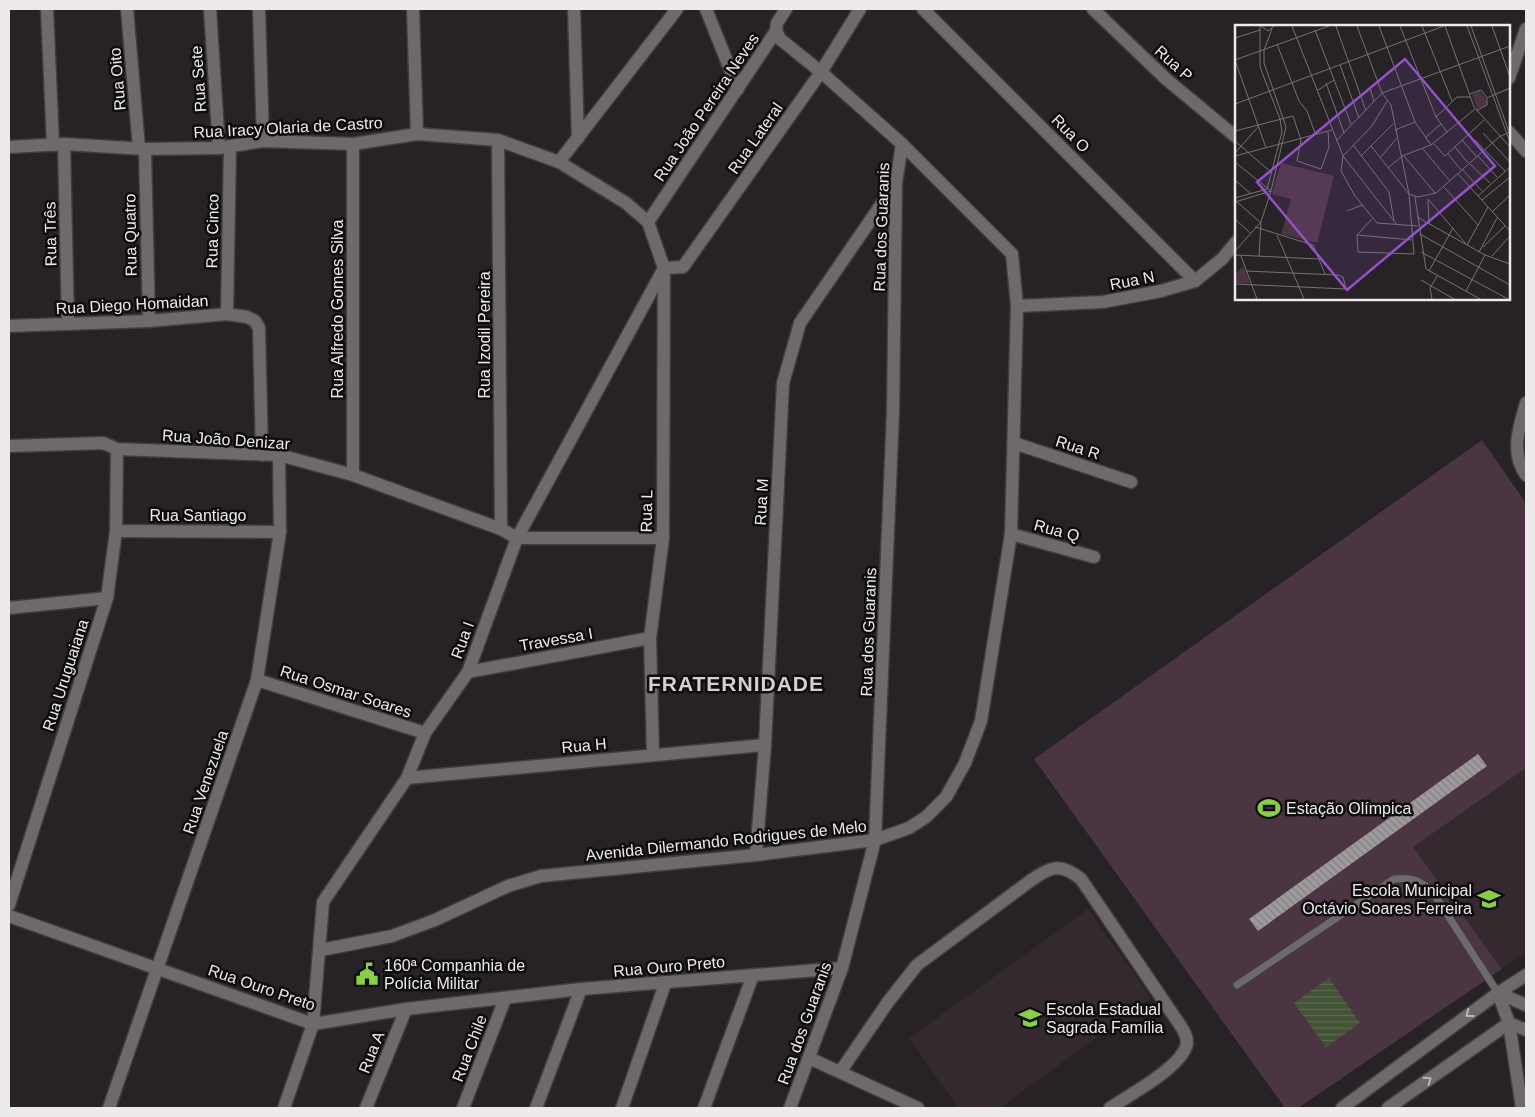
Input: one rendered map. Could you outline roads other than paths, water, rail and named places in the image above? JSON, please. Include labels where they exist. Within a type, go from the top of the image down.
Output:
[{"type":"street","name":"Rua Três","points":[[47,9],[59,144],[68,324]]},
{"type":"street","name":"Rua Oito","points":[[127,9],[142,148]]},
{"type":"street","name":"Rua Sete","points":[[210,9],[224,148]]},
{"type":"street","points":[[259,9],[264,141]]},
{"type":"street","points":[[413,9],[417,134]]},
{"type":"street","points":[[574,9],[578,138]]},
{"type":"street","points":[[560,162],[677,9]]},
{"type":"street","points":[[706,9],[738,89]]},
{"type":"street","name":"Rua João Pereira Neves","points":[[648,222],[776,31],[777,23],[786,9]]},
{"type":"street","name":"Rua Lateral","points":[[664,268],[683,267],[821,72],[860,9]]},
{"type":"street","name":"Rua O","points":[[923,9],[1195,281]]},
{"type":"street","name":"Rua P","points":[[1093,9],[1166,80],[1235,136]]},
{"type":"street","points":[[1511,72],[1526,29]]},
{"type":"street","name":"Avenida Dilermando Rodrigues de Melo","points":[[321,950],[392,936],[435,920],[508,886],[541,876],[756,855],[875,840],[909,828],[926,817],[946,797],[965,763],[981,721],[1011,534],[1017,306],[1012,254],[902,144],[821,72],[780,39],[776,31]]},
{"type":"street","points":[[1510,133],[1526,151]]},
{"type":"street","name":"Rua Iracy Olaria de Castro","points":[[9,146],[59,144],[142,148],[224,148],[264,141],[353,144],[417,134],[498,140],[560,162],[626,203],[648,222]]},
{"type":"street","name":"Rua Izodil Pereira","points":[[498,140],[501,529]]},
{"type":"street","name":"Rua Alfredo Gomes Silva","points":[[353,144],[353,475]]},
{"type":"street","name":"Rua dos Guaranis","points":[[790,1108],[842,968],[875,840],[893,412],[896,183],[902,144]]},
{"type":"street","name":"Rua Quatro","points":[[142,148],[148,321]]},
{"type":"street","name":"Rua Cinco","points":[[224,148],[228,314]]},
{"type":"street","name":"Rua M","points":[[756,855],[765,745],[783,383],[800,323],[896,183]]},
{"type":"street","points":[[648,222],[664,268]]},
{"type":"street","name":"Rua N","points":[[1017,306],[1103,302],[1162,291],[1195,281],[1222,259],[1235,243]]},
{"type":"street","name":"Rua L","points":[[653,754],[650,638],[663,538],[664,268]]},
{"type":"street","name":"Rua I","points":[[284,1108],[313,1024],[321,950],[323,902],[407,778],[425,733],[468,672],[517,538],[664,268]]},
{"type":"street","name":"Rua Diego Homaidan","points":[[9,326],[148,321],[228,314],[247,317],[255,321],[259,328],[262,455]]},
{"type":"street","points":[[1526,403],[1518,430],[1516,451],[1526,475]]},
{"type":"street","name":"Rua João Denizar","points":[[9,446],[103,443],[117,449],[279,455],[353,475],[501,529],[517,538]]},
{"type":"street","name":"Rua R","points":[[1014,443],[1131,482]]},
{"type":"street","name":"Rua Uruguaiana","points":[[9,905],[107,598],[116,531],[117,449]]},
{"type":"street","name":"Rua Venezuela","points":[[109,1108],[159,968],[257,680],[280,532],[279,455]]},
{"type":"street","name":"Rua Santiago","points":[[116,531],[280,532]]},
{"type":"street","name":"Rua Q","points":[[1011,534],[1094,557]]},
{"type":"street","points":[[517,538],[663,538]]},
{"type":"street","points":[[9,608],[107,598]]},
{"type":"street","name":"Travessa I","points":[[468,672],[650,638]]},
{"type":"street","name":"Rua Osmar Soares","points":[[257,680],[425,733]]},
{"type":"street","name":"Rua H","points":[[407,778],[765,745]]},
{"type":"street","points":[[840,1072],[883,1009],[917,966],[1030,880],[1045,870],[1059,867],[1081,879],[1187,1038],[1186,1047],[1178,1059],[1164,1071],[1110,1108]]},
{"type":"street","name":"Rua Ouro Preto","points":[[9,916],[313,1024],[406,1009],[581,989],[665,984],[842,968]]},
{"type":"street","points":[[704,1108],[753,975]]},
{"type":"street","points":[[1342,1108],[1498,993],[1526,975]]},
{"type":"street","points":[[622,1108],[665,984]]},
{"type":"street","points":[[536,1108],[581,989]]},
{"type":"street","points":[[1498,993],[1526,1005]]},
{"type":"street","points":[[1498,993],[1509,1023],[1522,1108]]},
{"type":"street","name":"Rua Chile","points":[[463,1108],[504,998]]},
{"type":"street","name":"Rua A","points":[[366,1108],[406,1009]]},
{"type":"street","points":[[1509,1023],[1526,1030]]},
{"type":"street","points":[[1388,1108],[1402,1104],[1509,1023]]},
{"type":"street","points":[[809,1058],[918,1108]]},
{"type":"lane","points":[[1237,985],[1394,879],[1408,877],[1421,882],[1432,891],[1498,993]]},
{"type":"place","name":"Estação Olímpica","points":[[1269,808]]},
{"type":"place","name":"Escola Municipal Octávio Soares Ferreira","points":[[1489,899]]},
{"type":"place","name":"160ª Companhia de Polícia Militar","points":[[367,974]]},
{"type":"place","name":"Escola Estadual Sagrada Família","points":[[1030,1018]]},
{"type":"district","name":"FRATERNIDADE","points":[[736,684]]}]
